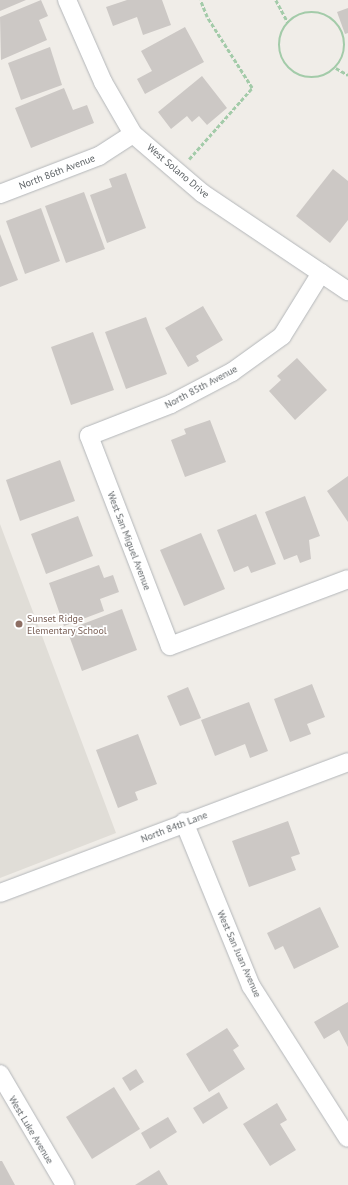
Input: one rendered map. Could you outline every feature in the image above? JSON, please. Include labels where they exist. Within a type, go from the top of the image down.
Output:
[{"type":"street","name":"West Solano Drive","points":[[67,0],[103,82],[133,134],[202,193],[348,290]]},
{"type":"street","name":"North 86th Avenue","points":[[0,194],[99,156],[133,134]]},
{"type":"street","name":"North 85th Avenue","points":[[89,436],[171,404],[232,372],[282,336],[321,273]]},
{"type":"street","name":"West San Miguel Avenue","points":[[89,436],[170,646],[348,579]]},
{"type":"street","name":"North 84th Lane","points":[[0,893],[184,822],[348,762]]},
{"type":"street","name":"West San Juan Avenue","points":[[184,822],[251,986],[348,1138]]},
{"type":"street","name":"West Luke Avenue","points":[[0,1074],[65,1185]]},
{"type":"path","points":[[177,172],[252,88],[207,17],[200,0]]},
{"type":"path","points":[[276,0],[288,23]]},
{"type":"path","points":[[307,12],[327,16],[341,30],[346,43],[336,68],[316,79],[295,74],[287,67],[279,48],[279,38],[288,23],[307,12]]},
{"type":"path","points":[[336,68],[348,75]]},
{"type":"shaded area","name":"Sunset Ridge Elementary School","points":[[0,524],[116,833],[0,878]]},
{"type":"building","points":[[0,0],[26,0],[0,11]]},
{"type":"building","points":[[41,0],[48,16],[39,20],[47,40],[1,60],[0,17]]},
{"type":"building","points":[[127,0],[162,0],[171,25],[143,35],[137,17],[113,26],[106,7]]},
{"type":"building","points":[[348,8],[348,33],[345,34],[337,12]]},
{"type":"building","points":[[185,27],[204,62],[145,94],[137,79],[152,71],[141,51]]},
{"type":"building","points":[[50,47],[62,85],[21,100],[8,63]]},
{"type":"building","points":[[202,76],[227,108],[207,125],[199,116],[192,122],[187,116],[171,129],[158,112]]},
{"type":"building","points":[[64,88],[73,110],[87,105],[94,123],[31,148],[15,108]]},
{"type":"building","points":[[333,169],[348,181],[348,220],[330,243],[296,216]]},
{"type":"building","points":[[126,173],[146,228],[107,243],[90,195],[112,187],[109,179]]},
{"type":"building","points":[[84,192],[105,249],[66,263],[45,206]]},
{"type":"building","points":[[41,208],[60,261],[25,274],[6,221]]},
{"type":"building","points":[[0,234],[18,280],[0,287]]},
{"type":"building","points":[[203,306],[223,340],[196,356],[199,361],[188,367],[165,328]]},
{"type":"building","points":[[146,317],[167,374],[126,389],[105,332]]},
{"type":"building","points":[[93,332],[114,390],[71,405],[51,347]]},
{"type":"building","points":[[297,358],[327,390],[295,420],[269,391],[281,380],[277,376]]},
{"type":"building","points":[[210,420],[226,462],[185,477],[171,440],[186,434],[184,429]]},
{"type":"building","points":[[60,460],[75,501],[20,521],[6,480]]},
{"type":"building","points":[[348,476],[348,522],[327,491]]},
{"type":"building","points":[[305,496],[320,536],[309,540],[311,559],[300,563],[297,555],[284,560],[265,512]]},
{"type":"building","points":[[256,514],[276,564],[251,573],[248,566],[234,572],[217,530]]},
{"type":"building","points":[[78,516],[93,556],[46,574],[31,534]]},
{"type":"building","points":[[201,533],[225,589],[184,606],[160,550]]},
{"type":"building","points":[[99,565],[104,578],[113,575],[119,592],[100,599],[104,611],[64,626],[49,583]]},
{"type":"building","points":[[122,609],[137,650],[82,671],[67,630]]},
{"type":"building","points":[[312,684],[325,717],[307,724],[311,734],[290,742],[274,699]]},
{"type":"building","points":[[188,687],[201,718],[180,726],[167,696]]},
{"type":"building","points":[[249,702],[268,751],[250,758],[245,744],[215,756],[201,720]]},
{"type":"building","points":[[138,734],[157,784],[135,792],[138,800],[118,808],[96,750]]},
{"type":"building","points":[[288,821],[300,854],[291,857],[296,870],[249,887],[232,841]]},
{"type":"building","points":[[320,907],[339,947],[294,969],[283,946],[275,950],[267,933]]},
{"type":"building","points":[[348,1002],[348,1047],[339,1030],[324,1039],[314,1022]]},
{"type":"building","points":[[227,1028],[239,1046],[233,1050],[245,1069],[209,1092],[186,1054]]},
{"type":"building","points":[[136,1069],[144,1082],[130,1091],[122,1078]]},
{"type":"building","points":[[114,1087],[140,1129],[92,1159],[66,1117]]},
{"type":"building","points":[[219,1092],[228,1108],[203,1124],[193,1108]]},
{"type":"building","points":[[277,1103],[287,1120],[280,1124],[296,1150],[270,1166],[243,1124]]},
{"type":"building","points":[[168,1117],[177,1132],[150,1149],[141,1133]]},
{"type":"building","points":[[0,1161],[2,1161],[15,1185],[0,1185]]},
{"type":"building","points":[[159,1170],[168,1185],[135,1185]]},
{"type":"place","name":"Sunset Ridge Elementary School","points":[[19,624]]}]
